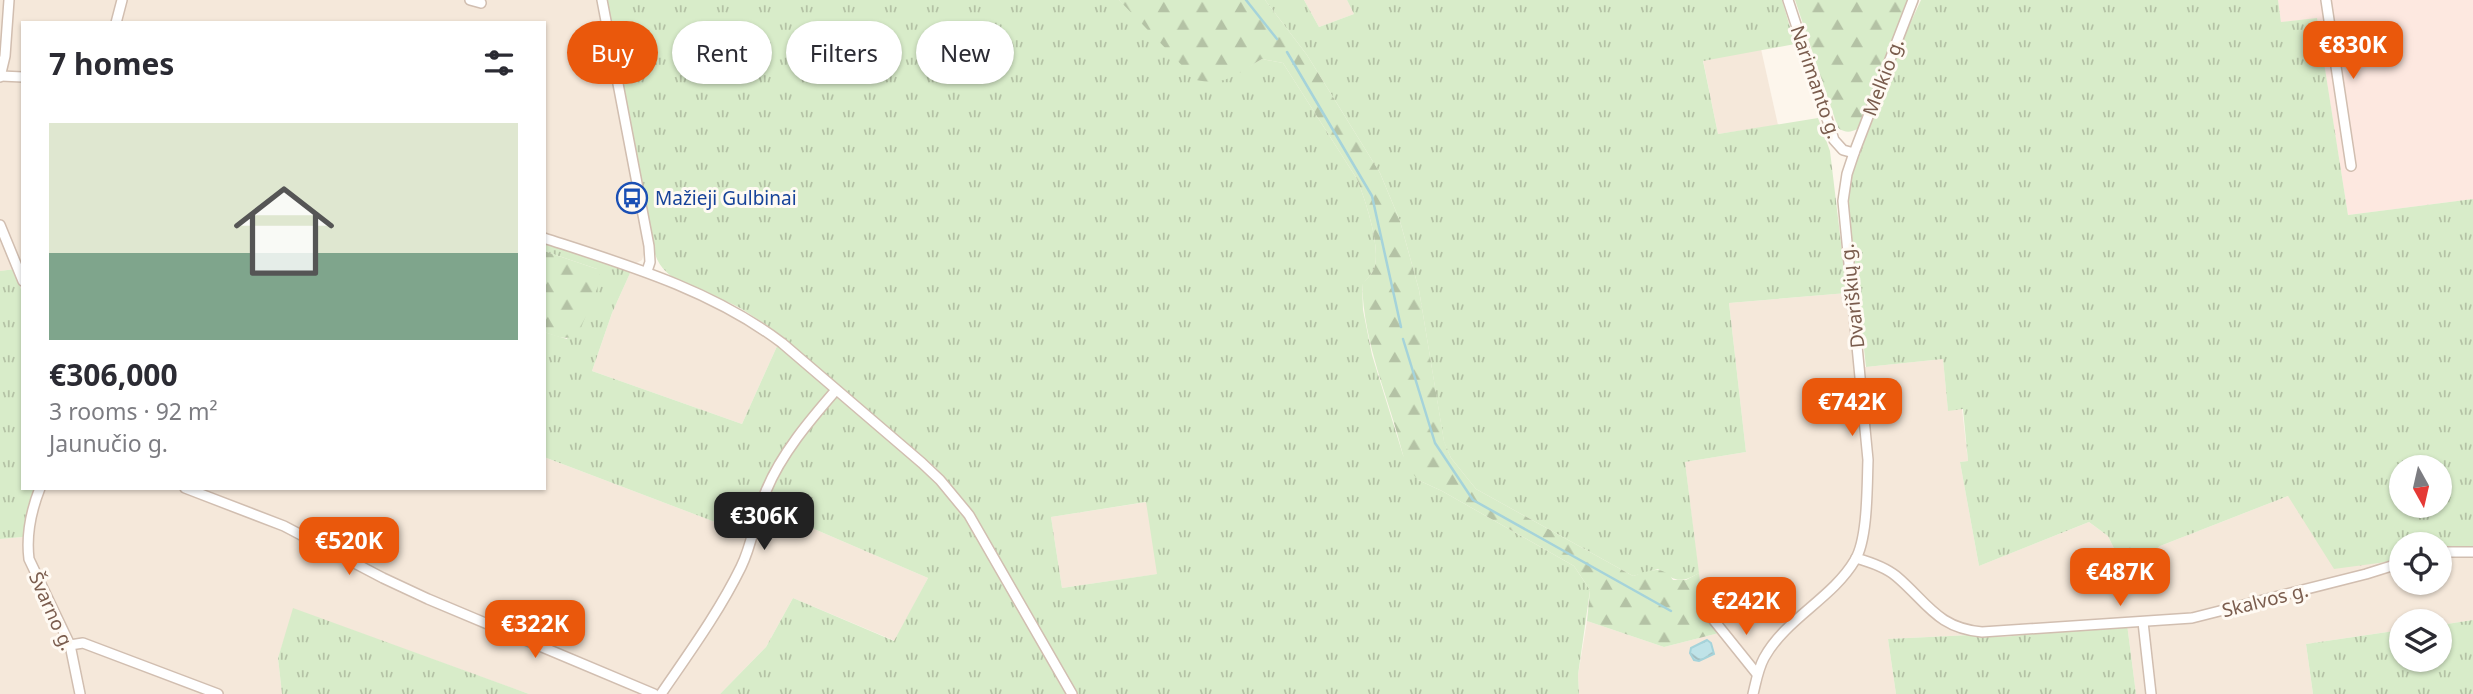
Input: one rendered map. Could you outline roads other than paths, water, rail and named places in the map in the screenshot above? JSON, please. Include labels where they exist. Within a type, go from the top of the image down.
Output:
[{"type":"street","points":[[9,0],[5,56],[0,77],[21,78]]},
{"type":"street","points":[[117,21],[122,0]]},
{"type":"street","points":[[470,0],[481,3]]},
{"type":"street","points":[[602,0],[649,246],[650,262],[647,271]]},
{"type":"street","name":"Narimanto g.","points":[[1788,0],[1834,140],[1843,150],[1854,153]]},
{"type":"street","name":"Melkio g.","points":[[1854,153],[1913,0]]},
{"type":"street","points":[[2326,0],[2351,166]]},
{"type":"street","name":"Dvariškių g.","points":[[1753,694],[1762,661],[1781,634],[1832,588],[1856,558],[1865,514],[1868,460],[1843,212],[1846,174],[1854,153]]},
{"type":"street","points":[[0,225],[21,276]]},
{"type":"street","points":[[546,239],[647,271],[758,325],[922,463],[969,515],[1073,694]]},
{"type":"street","points":[[661,694],[706,629],[741,568],[750,547],[766,490],[785,456],[836,390]]},
{"type":"street","name":"Švarno g.","points":[[39,490],[29,528],[29,559],[70,645],[79,694]]},
{"type":"street","points":[[190,490],[284,526],[428,599],[654,694]]},
{"type":"street","points":[[2452,552],[2473,552]]},
{"type":"street","name":"Skalvos g.","points":[[1856,558],[1876,564],[1895,575],[1925,607],[1950,624],[1966,631],[2005,632],[2192,618],[2389,566]]},
{"type":"street","points":[[1712,618],[1758,674]]},
{"type":"street","points":[[2143,622],[2151,694]]},
{"type":"street","points":[[70,645],[83,643],[218,694]]},
{"type":"water","points":[[1707,640],[1711,643],[1714,654],[1699,661],[1694,660],[1690,653],[1691,648]]},
{"type":"waterway","points":[[1246,0],[1277,39]]},
{"type":"waterway","points":[[1287,52],[1372,196],[1401,327]]},
{"type":"waterway","points":[[1403,339],[1435,443],[1473,500],[1671,611]]},
{"type":"place","name":"Mažieji Gulbinai","points":[[632,198]]}]
